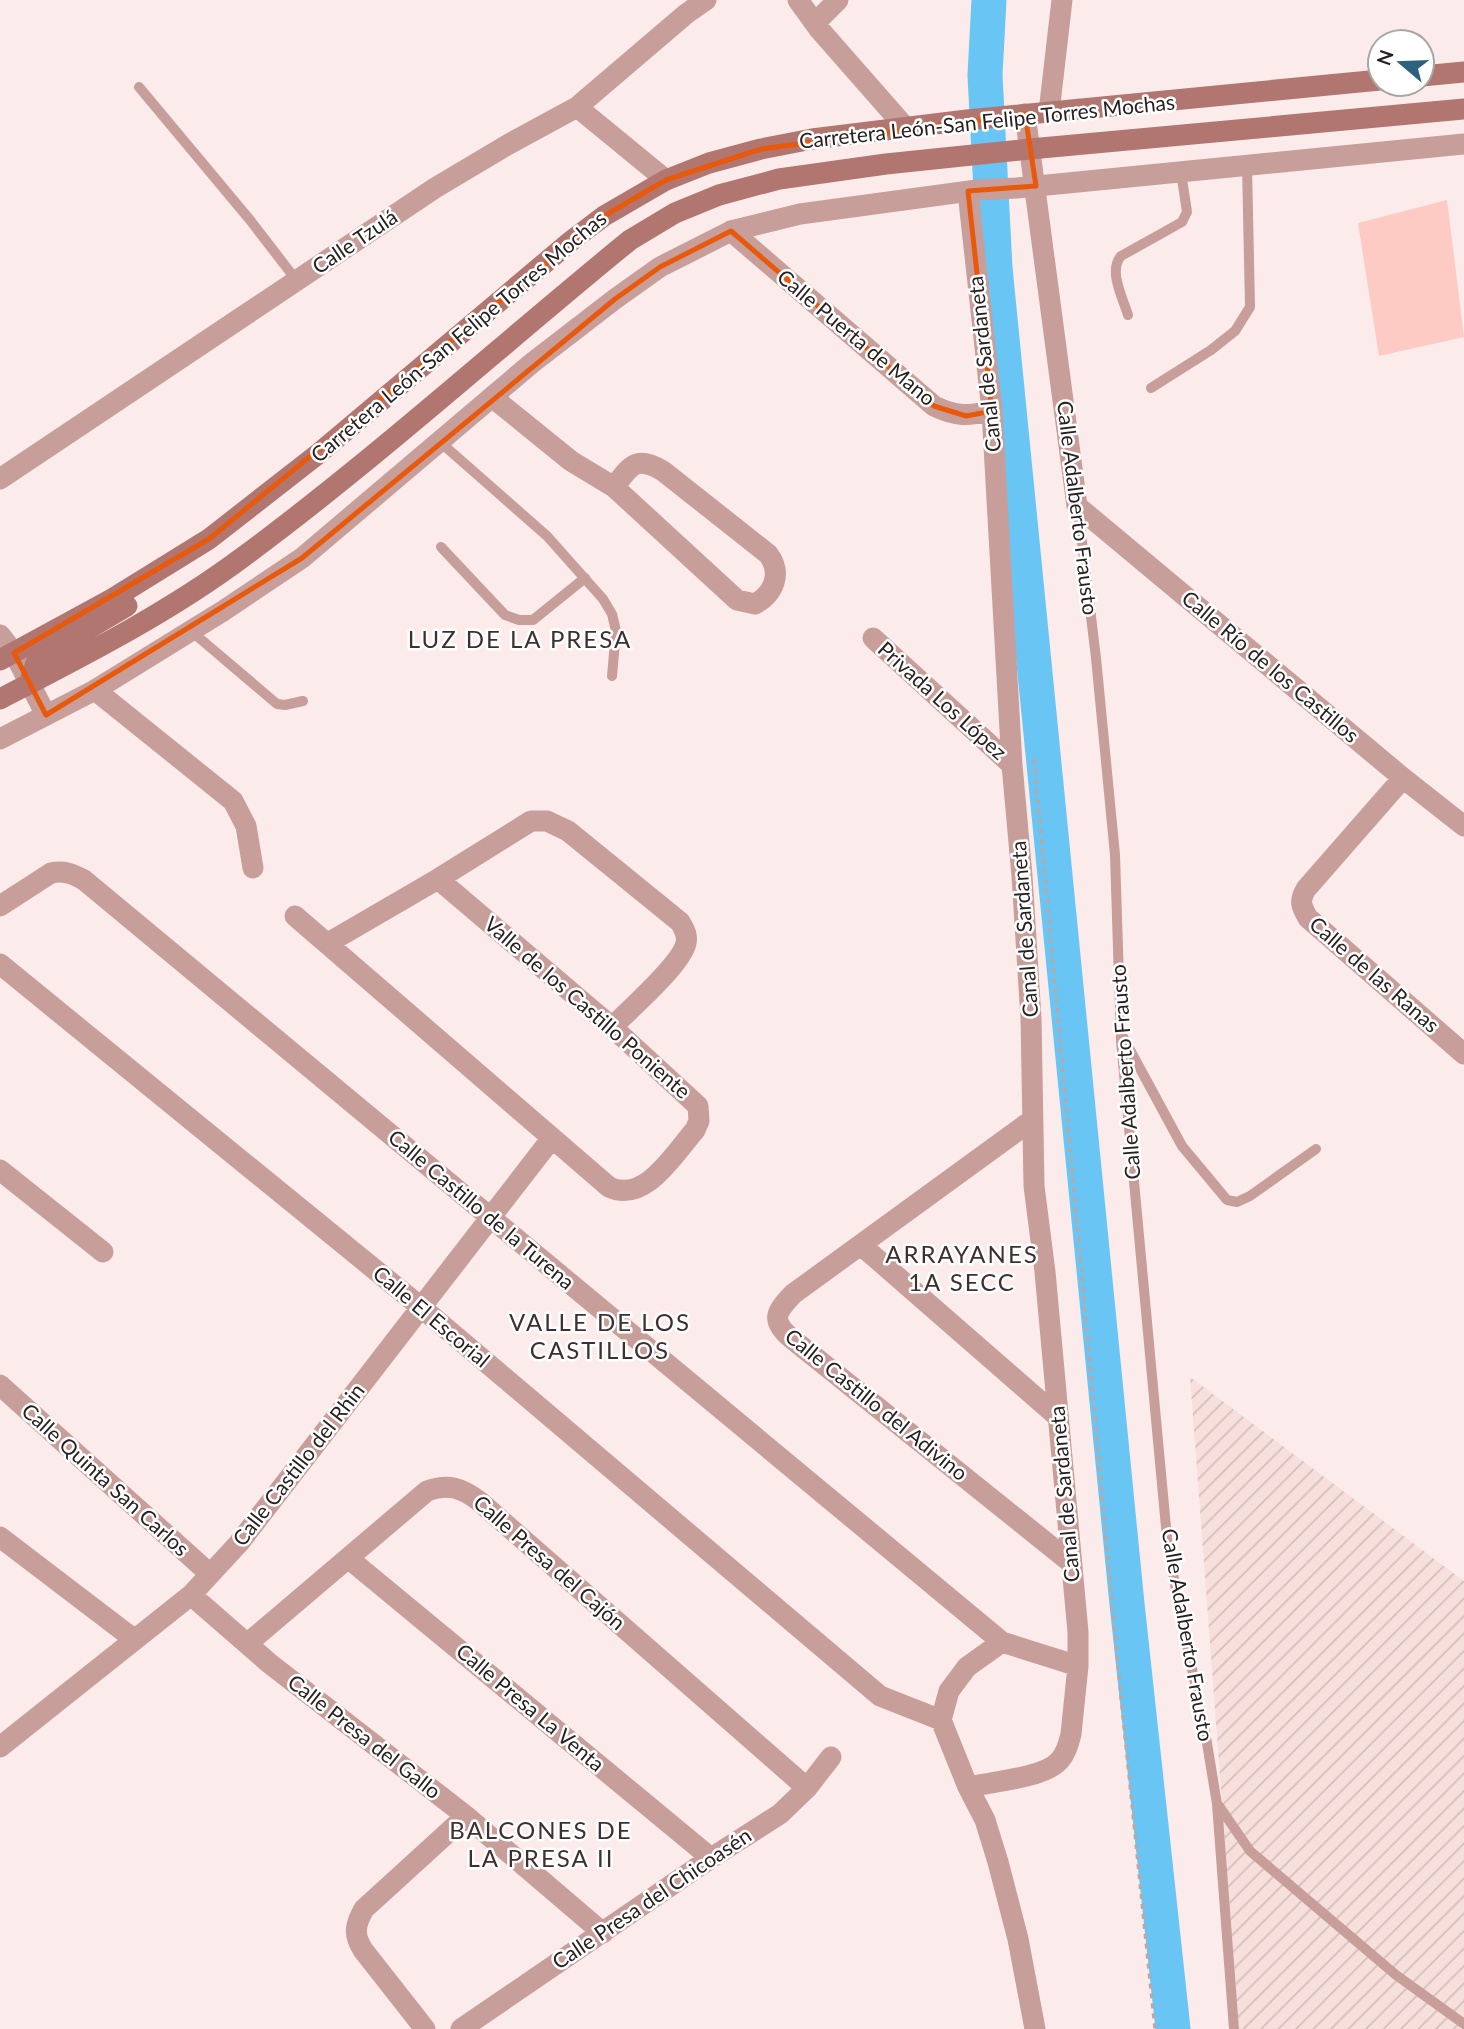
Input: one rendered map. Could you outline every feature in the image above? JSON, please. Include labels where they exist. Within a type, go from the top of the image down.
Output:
[{"type":"main road","points":[[1436,75],[1464,72]]},
{"type":"main road","name":"Carretera León-San Felipe Torres Mochas","points":[[7,657],[112,599],[209,539],[318,454],[571,241],[604,216],[666,180],[709,163],[812,139],[967,120],[1366,81]]},
{"type":"main road","points":[[0,699],[153,617],[242,559],[335,486],[630,240],[675,213],[719,195],[779,179],[886,164],[1464,109]]},
{"type":"main road","points":[[29,684],[36,663],[44,654],[171,578],[196,556],[209,539]]},
{"type":"street","name":"Calle Tzulá","points":[[0,480],[435,188],[577,107],[685,14],[706,0]]},
{"type":"street","points":[[798,0],[905,127]]},
{"type":"street","points":[[815,23],[838,0]]},
{"type":"street","points":[[1049,112],[1062,0]]},
{"type":"street","points":[[577,107],[666,180]]},
{"type":"street","name":"Calle Adalberto Frausto","points":[[1019,115],[1026,187],[1077,506]]},
{"type":"street","points":[[0,739],[95,690],[302,558],[531,363],[660,267],[731,231],[800,214],[972,191],[1464,144]]},
{"type":"street","name":"Canal de Sardaneta","points":[[968,1787],[1048,1769],[1059,1761],[1068,1745],[1078,1666],[1075,1598],[1069,1562],[1045,1272],[1034,1186],[1030,1005],[1022,876],[1012,765],[992,411],[972,191]]},
{"type":"street","name":"Calle Puerta de Mano","points":[[731,231],[934,406],[950,414],[966,416],[992,411]]},
{"type":"street","points":[[492,397],[571,461],[614,486],[737,600],[755,604],[765,599],[776,580],[776,568],[768,554],[663,471],[645,462],[636,463],[628,468],[614,486]]},
{"type":"street","name":"Calle Río de los Castillos","points":[[1077,506],[1464,826]]},
{"type":"street","points":[[0,635],[7,657],[29,684],[46,715]]},
{"type":"street","name":"Privada Los López","points":[[873,638],[1012,765]]},
{"type":"street","points":[[95,690],[233,801],[246,826],[253,868]]},
{"type":"street","name":"Calle de las Ranas","points":[[1403,778],[1306,889],[1301,898],[1301,907],[1308,918],[1464,1054]]},
{"type":"street","points":[[328,943],[531,821],[539,820],[568,831],[680,922],[687,939],[680,959],[612,1027]]},
{"type":"street","name":"Calle Castillo de la Turena","points":[[0,906],[51,873],[72,873],[84,880],[1002,1642]]},
{"type":"street","name":"Valle de los Castillo Poniente","points":[[295,916],[609,1187],[625,1192],[634,1191],[651,1180],[695,1130],[699,1114],[694,1100],[438,879]]},
{"type":"street","name":"Calle El Escorial","points":[[0,964],[422,1308],[880,1696],[941,1720]]},
{"type":"street","name":"Calle Castillo del Adivino","points":[[1032,1120],[786,1302],[779,1309],[777,1320],[780,1328],[1069,1562]]},
{"type":"street","name":"Calle Castillo del Rhin","points":[[0,1747],[191,1595],[239,1543],[552,1138]]},
{"type":"street","points":[[0,1170],[103,1252]]},
{"type":"street","points":[[862,1246],[1057,1416]]},
{"type":"street","name":"Calle Quinta San Carlos","points":[[0,1385],[210,1574]]},
{"type":"street","name":"Calle Presa del Cajón","points":[[248,1643],[427,1491],[452,1486],[466,1491],[807,1788]]},
{"type":"street","points":[[0,1537],[135,1640]]},
{"type":"street","name":"Calle Presa La Venta","points":[[348,1558],[711,1858]]},
{"type":"street","name":"Calle Presa del Gallo","points":[[191,1595],[269,1663],[466,1816],[603,1933]]},
{"type":"street","points":[[1035,2029],[1018,1939],[998,1862],[985,1820],[968,1787],[941,1720],[949,1691],[967,1667],[1002,1642],[1078,1666]]},
{"type":"street","name":"Calle Presa del Chicoasén","points":[[461,2029],[780,1814],[807,1788],[831,1756]]},
{"type":"street","points":[[425,2029],[356,1940],[355,1928],[364,1909],[466,1816]]},
{"type":"lane","points":[[138,88],[250,220],[297,281]]},
{"type":"lane","points":[[1151,388],[1211,350],[1235,331],[1250,307],[1247,165]]},
{"type":"lane","points":[[1128,315],[1115,270],[1116,262],[1121,256],[1182,222],[1187,212],[1181,172]]},
{"type":"lane","points":[[440,442],[547,536],[603,599],[612,614],[616,631],[611,676]]},
{"type":"lane","name":"Calle Adalberto Frausto","points":[[1077,506],[1115,855],[1121,1031],[1167,1538],[1217,1804],[1234,2029]]},
{"type":"lane","points":[[441,547],[505,615],[519,620],[533,620],[585,578]]},
{"type":"lane","points":[[191,631],[277,704],[303,701]]},
{"type":"lane","points":[[1121,1031],[1182,1146],[1227,1200],[1237,1202],[1250,1196],[1316,1149]]},
{"type":"lane","points":[[1217,1804],[1250,1851],[1396,1975],[1464,2024]]},
{"type":"path","points":[[1033,753],[1120,1687],[1155,2029]]},
{"type":"highlighted area","points":[[1025,114],[1036,186],[968,191],[992,411],[966,416],[934,406],[731,231],[660,267],[615,299],[302,558],[46,715],[14,653],[209,539],[604,216],[666,180],[761,149]]},
{"type":"shaded area","points":[[1447,200],[1464,337],[1379,356],[1358,223]]},
{"type":"shaded area","points":[[1190,1377],[1464,1581],[1464,2029],[1239,2029]]},
{"type":"waterway","points":[[989,0],[985,75],[995,268],[1127,1604],[1173,2029]]},
{"type":"district","name":"LUZ DE LA PRESA","points":[[520,640]]},
{"type":"district","name":"ARRAYANES 1A SECC","points":[[962,1269]]},
{"type":"district","name":"VALLE DE LOS CASTILLOS","points":[[600,1337]]},
{"type":"district","name":"BALCONES DE LA PRESA II","points":[[541,1845]]}]
